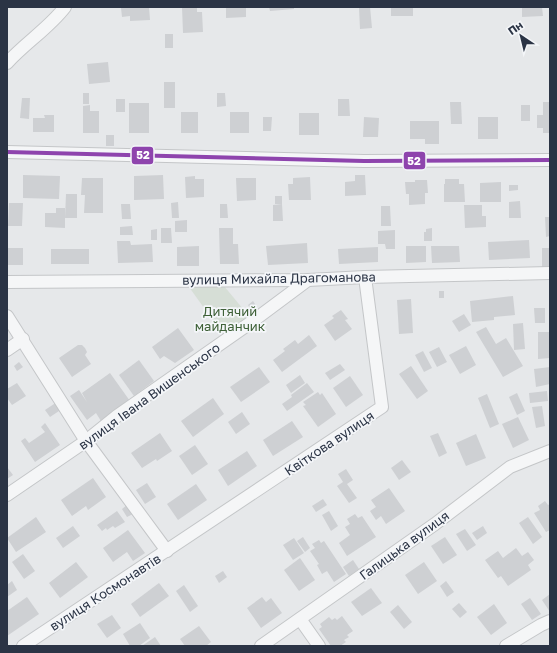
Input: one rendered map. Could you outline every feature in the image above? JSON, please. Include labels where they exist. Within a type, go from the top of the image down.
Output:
[{"type":"street","points":[[7,63],[21,48],[57,17],[65,7]]},
{"type":"street","points":[[7,152],[364,161],[550,160]]},
{"type":"street","name":"вулиця Михайла Драгоманова","points":[[7,282],[308,280],[365,277],[550,273]]},
{"type":"street","name":"Квіткова вулиця","points":[[167,551],[382,407],[365,277]]},
{"type":"street","name":"вулиця Івана Вишенського","points":[[7,495],[86,441],[117,416],[254,321],[308,280]]},
{"type":"street","points":[[7,316],[23,339],[86,441],[167,551]]},
{"type":"street","points":[[7,350],[23,339]]},
{"type":"street","name":"Галицька вулиця","points":[[261,646],[435,524],[510,467],[550,451]]},
{"type":"street","name":"вулиця Космонавтів","points":[[23,646],[167,551]]},
{"type":"street","points":[[300,620],[319,646]]},
{"type":"street","points":[[506,646],[550,621]]},
{"type":"green space","name":"Дитячий майданчик","points":[[184,280],[219,280],[253,321],[227,340]]},
{"type":"building","points":[[149,7],[150,20],[130,21],[130,16],[122,17],[121,8]]},
{"type":"building","points":[[182,7],[197,7],[197,12],[202,12],[203,32],[183,33]]},
{"type":"building","points":[[226,7],[246,7],[246,17],[226,18]]},
{"type":"building","points":[[269,7],[294,7],[294,9],[270,11]]},
{"type":"building","points":[[370,7],[372,28],[360,29],[359,8]]},
{"type":"building","points":[[391,7],[413,7],[413,16],[391,16]]},
{"type":"building","points":[[522,7],[542,7],[543,16],[522,17]]},
{"type":"building","points":[[165,34],[173,34],[173,48],[165,48]]},
{"type":"building","points":[[108,62],[110,82],[89,84],[87,64]]},
{"type":"building","points":[[164,82],[175,82],[175,108],[164,108]]},
{"type":"building","points":[[83,93],[89,93],[89,104],[83,104]]},
{"type":"building","points":[[217,93],[225,93],[226,106],[217,107]]},
{"type":"building","points":[[22,98],[30,98],[29,119],[20,118]]},
{"type":"building","points":[[116,99],[125,99],[125,112],[116,112]]},
{"type":"building","points":[[338,99],[349,99],[350,116],[338,116]]},
{"type":"building","points":[[450,102],[461,102],[462,124],[451,124]]},
{"type":"building","points":[[543,102],[550,102],[550,133],[543,133],[543,128],[537,128],[537,115],[543,115]]},
{"type":"building","points":[[129,103],[149,103],[149,133],[129,133]]},
{"type":"building","points":[[90,105],[90,111],[99,111],[99,133],[83,133],[83,106]]},
{"type":"building","points":[[521,105],[530,105],[530,121],[521,121]]},
{"type":"building","points":[[181,112],[198,112],[198,133],[181,133]]},
{"type":"building","points":[[230,112],[249,112],[249,133],[230,133]]},
{"type":"building","points":[[299,113],[319,113],[319,135],[299,135]]},
{"type":"building","points":[[44,115],[54,115],[54,132],[33,132],[33,118],[45,118]]},
{"type":"building","points":[[263,117],[272,117],[271,131],[263,131]]},
{"type":"building","points":[[364,117],[379,118],[378,137],[363,137]]},
{"type":"building","points":[[478,117],[498,117],[498,139],[478,139]]},
{"type":"building","points":[[410,121],[439,121],[439,144],[425,144],[425,139],[410,139]]},
{"type":"building","points":[[106,135],[114,135],[114,146],[106,146]]},
{"type":"building","points":[[23,175],[60,176],[59,199],[23,198]]},
{"type":"building","points":[[163,175],[164,199],[134,200],[134,176]]},
{"type":"building","points":[[355,175],[365,175],[366,195],[345,196],[345,182],[355,181]]},
{"type":"building","points":[[195,176],[195,179],[204,179],[204,197],[186,198],[185,177]]},
{"type":"building","points":[[310,177],[311,200],[289,200],[288,184],[293,184],[293,178]]},
{"type":"building","points":[[82,178],[103,178],[103,213],[84,213],[85,195],[81,195]]},
{"type":"building","points":[[236,178],[256,178],[256,200],[237,201]]},
{"type":"building","points":[[445,179],[459,179],[459,184],[464,184],[465,202],[444,202]]},
{"type":"building","points":[[415,180],[427,180],[428,193],[425,193],[425,204],[409,205],[409,194],[406,194],[405,182],[415,182]]},
{"type":"building","points":[[501,182],[501,202],[480,202],[480,183]]},
{"type":"building","points":[[509,185],[518,185],[518,190],[509,191]]},
{"type":"building","points":[[66,194],[77,194],[77,218],[65,218]]},
{"type":"building","points":[[275,196],[282,196],[282,204],[275,204]]},
{"type":"building","points":[[520,201],[521,218],[509,218],[509,202]]},
{"type":"building","points":[[178,202],[179,218],[172,218],[171,203]]},
{"type":"building","points":[[9,203],[23,203],[22,226],[8,226]]},
{"type":"building","points":[[121,204],[130,204],[131,219],[122,219]]},
{"type":"building","points":[[220,204],[227,204],[228,218],[220,218]]},
{"type":"building","points":[[282,204],[283,221],[273,221],[273,205]]},
{"type":"building","points":[[464,205],[482,205],[482,216],[486,216],[486,227],[465,228]]},
{"type":"building","points":[[381,206],[390,206],[391,226],[381,226]]},
{"type":"building","points":[[56,208],[65,208],[65,228],[45,227],[45,213],[56,213]]},
{"type":"building","points":[[545,217],[550,217],[550,236],[546,237]]},
{"type":"building","points":[[187,220],[187,232],[175,232],[175,221]]},
{"type":"building","points":[[132,226],[133,235],[120,235],[120,227]]},
{"type":"building","points":[[161,228],[171,228],[172,243],[161,243]]},
{"type":"building","points":[[219,228],[233,228],[233,244],[238,244],[239,264],[220,264]]},
{"type":"building","points":[[432,228],[432,241],[424,241],[424,232],[426,232],[426,229]]},
{"type":"building","points":[[157,229],[157,240],[151,240],[151,230]]},
{"type":"building","points":[[395,230],[395,249],[386,249],[385,244],[378,244],[378,231]]},
{"type":"building","points":[[529,240],[530,258],[489,260],[488,242]]},
{"type":"building","points":[[117,241],[130,241],[131,245],[152,244],[153,262],[118,263]]},
{"type":"building","points":[[307,243],[308,263],[268,265],[266,246]]},
{"type":"building","points":[[199,246],[199,266],[177,266],[177,247]]},
{"type":"building","points":[[406,246],[426,246],[426,262],[406,263]]},
{"type":"building","points":[[431,246],[459,246],[460,262],[432,263]]},
{"type":"building","points":[[378,247],[378,262],[339,264],[338,249]]},
{"type":"building","points":[[7,248],[23,248],[23,265],[7,265]]},
{"type":"building","points":[[542,248],[550,248],[550,268],[542,268]]},
{"type":"building","points":[[51,249],[89,249],[89,264],[51,264]]},
{"type":"building","points":[[439,291],[444,291],[444,298],[439,298]]},
{"type":"building","points":[[513,296],[515,315],[494,317],[494,320],[472,322],[470,301]]},
{"type":"building","points":[[411,299],[413,333],[399,334],[397,300]]},
{"type":"building","points":[[253,301],[257,307],[252,311],[248,305]]},
{"type":"building","points":[[534,308],[545,308],[545,323],[535,323]]},
{"type":"building","points":[[341,310],[348,319],[345,320],[352,329],[335,341],[324,325],[334,318],[332,316]]},
{"type":"building","points":[[464,314],[471,325],[459,332],[452,321]]},
{"type":"building","points":[[523,323],[525,349],[514,350],[513,324]]},
{"type":"building","points":[[486,327],[496,344],[506,338],[523,366],[503,377],[476,332]]},
{"type":"building","points":[[178,328],[194,350],[175,363],[164,356],[160,359],[152,347]]},
{"type":"building","points":[[538,332],[550,332],[550,358],[538,359]]},
{"type":"building","points":[[309,335],[317,346],[282,372],[273,360],[285,351],[283,349],[295,340],[298,344]]},
{"type":"building","points":[[78,345],[82,345],[85,348],[87,352],[85,355],[91,364],[72,377],[59,358]]},
{"type":"building","points":[[466,346],[476,365],[460,374],[449,355]]},
{"type":"building","points":[[439,347],[447,362],[437,367],[429,352]]},
{"type":"building","points":[[423,351],[432,368],[424,372],[415,355]]},
{"type":"building","points":[[139,360],[154,381],[134,396],[119,375]]},
{"type":"building","points":[[19,362],[23,367],[17,371],[14,366]]},
{"type":"building","points":[[340,364],[345,370],[330,380],[325,373]]},
{"type":"building","points":[[411,366],[428,391],[417,399],[399,374]]},
{"type":"building","points":[[259,367],[270,382],[241,402],[230,387]]},
{"type":"building","points":[[550,367],[550,384],[536,387],[534,369]]},
{"type":"building","points":[[110,373],[130,401],[101,421],[96,413],[87,420],[70,396],[79,390],[87,402],[82,393]]},
{"type":"building","points":[[300,375],[305,383],[291,393],[286,385]]},
{"type":"building","points":[[350,376],[363,395],[346,407],[333,388]]},
{"type":"building","points":[[17,383],[26,396],[12,405],[7,398],[7,389]]},
{"type":"building","points":[[307,383],[314,392],[287,411],[282,404]]},
{"type":"building","points":[[547,391],[548,401],[530,403],[529,393]]},
{"type":"building","points":[[318,392],[320,395],[322,393],[336,414],[318,427],[303,406],[306,405],[303,402]]},
{"type":"building","points":[[517,393],[525,411],[517,415],[509,397]]},
{"type":"building","points":[[487,394],[499,424],[490,428],[478,398]]},
{"type":"building","points":[[213,398],[224,414],[193,437],[181,421]]},
{"type":"building","points":[[57,402],[62,409],[50,417],[45,410]]},
{"type":"building","points":[[542,406],[545,426],[536,428],[532,407]]},
{"type":"building","points":[[242,412],[250,424],[236,434],[228,422]]},
{"type":"building","points":[[518,417],[529,440],[513,448],[502,424]]},
{"type":"building","points":[[292,421],[303,437],[273,456],[263,440]]},
{"type":"building","points":[[45,423],[60,445],[35,462],[21,441],[25,438],[29,443],[45,432],[41,427]]},
{"type":"building","points":[[160,433],[172,451],[157,461],[156,459],[142,468],[131,453]]},
{"type":"building","points":[[438,433],[447,453],[439,457],[430,436]]},
{"type":"building","points":[[476,434],[486,458],[466,466],[456,443]]},
{"type":"building","points":[[195,445],[208,464],[192,475],[179,456]]},
{"type":"building","points":[[247,451],[257,466],[228,486],[218,470]]},
{"type":"building","points":[[402,460],[411,472],[399,480],[391,468]]},
{"type":"building","points":[[7,467],[13,475],[7,479]]},
{"type":"building","points":[[346,469],[353,480],[347,484],[357,498],[349,503],[337,486],[343,482],[338,474]]},
{"type":"building","points":[[93,478],[106,497],[88,510],[86,506],[72,516],[61,500]]},
{"type":"building","points":[[147,483],[156,497],[145,504],[136,490]]},
{"type":"building","points":[[196,484],[207,500],[178,520],[167,504]]},
{"type":"building","points":[[389,488],[405,511],[386,524],[381,516],[376,520],[370,511],[376,507],[371,500]]},
{"type":"building","points":[[323,499],[327,505],[316,512],[312,506]]},
{"type":"building","points":[[545,501],[548,505],[550,504],[550,530],[546,532],[534,513],[540,510],[538,506]]},
{"type":"building","points":[[127,505],[133,514],[127,517],[122,509]]},
{"type":"building","points":[[117,511],[125,522],[115,528],[113,526],[102,531],[97,525]]},
{"type":"building","points":[[329,511],[338,526],[331,531],[322,515]]},
{"type":"building","points":[[355,514],[358,518],[362,516],[376,537],[347,556],[339,543],[350,535],[345,527],[350,524],[347,519]]},
{"type":"building","points":[[36,517],[46,532],[16,552],[7,538]]},
{"type":"building","points":[[528,517],[542,537],[533,544],[519,523]]},
{"type":"building","points":[[73,526],[80,536],[63,548],[56,538]]},
{"type":"building","points":[[483,526],[487,533],[477,540],[472,533]]},
{"type":"building","points":[[465,529],[476,545],[467,551],[456,534]]},
{"type":"building","points":[[128,530],[145,553],[133,561],[127,552],[113,562],[103,548]]},
{"type":"building","points":[[303,537],[310,548],[305,552],[297,541]]},
{"type":"building","points":[[445,537],[457,555],[443,564],[431,546]]},
{"type":"building","points":[[294,538],[304,553],[293,560],[283,545]]},
{"type":"building","points":[[319,540],[321,543],[324,541],[346,574],[334,582],[327,571],[322,574],[317,565],[319,564],[310,551],[315,548],[312,544]]},
{"type":"building","points":[[516,548],[522,556],[528,552],[534,560],[528,565],[531,570],[508,586],[501,576],[498,578],[485,560],[498,551],[503,558]]},
{"type":"building","points":[[23,554],[35,571],[24,579],[12,562]]},
{"type":"building","points":[[300,558],[315,580],[299,591],[284,570]]},
{"type":"building","points":[[353,560],[359,569],[349,576],[343,567]]},
{"type":"building","points":[[76,562],[88,577],[60,598],[49,583]]},
{"type":"building","points":[[424,562],[437,581],[418,594],[405,575]]},
{"type":"building","points":[[223,571],[227,577],[219,583],[215,576]]},
{"type":"building","points":[[12,581],[17,590],[7,597],[7,585]]},
{"type":"building","points":[[446,581],[454,592],[447,597],[440,586]]},
{"type":"building","points":[[159,583],[169,596],[140,617],[131,604]]},
{"type":"building","points":[[184,585],[198,606],[190,612],[176,591]]},
{"type":"building","points":[[371,588],[382,603],[362,616],[351,602]]},
{"type":"building","points":[[550,594],[550,612],[542,600]]},
{"type":"building","points":[[27,597],[39,614],[7,636],[7,611]]},
{"type":"building","points":[[262,597],[266,602],[271,598],[282,613],[261,628],[247,608]]},
{"type":"building","points":[[530,598],[541,614],[532,620],[521,604]]},
{"type":"building","points":[[459,603],[467,612],[460,618],[452,609]]},
{"type":"building","points":[[494,604],[507,623],[491,635],[477,617]]},
{"type":"building","points":[[398,605],[412,622],[404,629],[390,612]]},
{"type":"building","points":[[112,615],[121,628],[107,638],[97,624]]},
{"type":"building","points":[[342,616],[353,631],[347,635],[349,637],[344,640],[346,642],[340,646],[331,646],[319,629],[322,627],[320,624],[329,617],[332,620],[335,618],[337,620]]},
{"type":"building","points":[[140,623],[150,638],[139,646],[130,646],[123,634]]},
{"type":"building","points":[[199,626],[211,642],[206,646],[185,646],[180,639]]},
{"type":"building","points":[[155,637],[161,646],[142,646]]},
{"type":"transit line","name":"52","points":[[7,152],[364,161],[550,160]]}]
